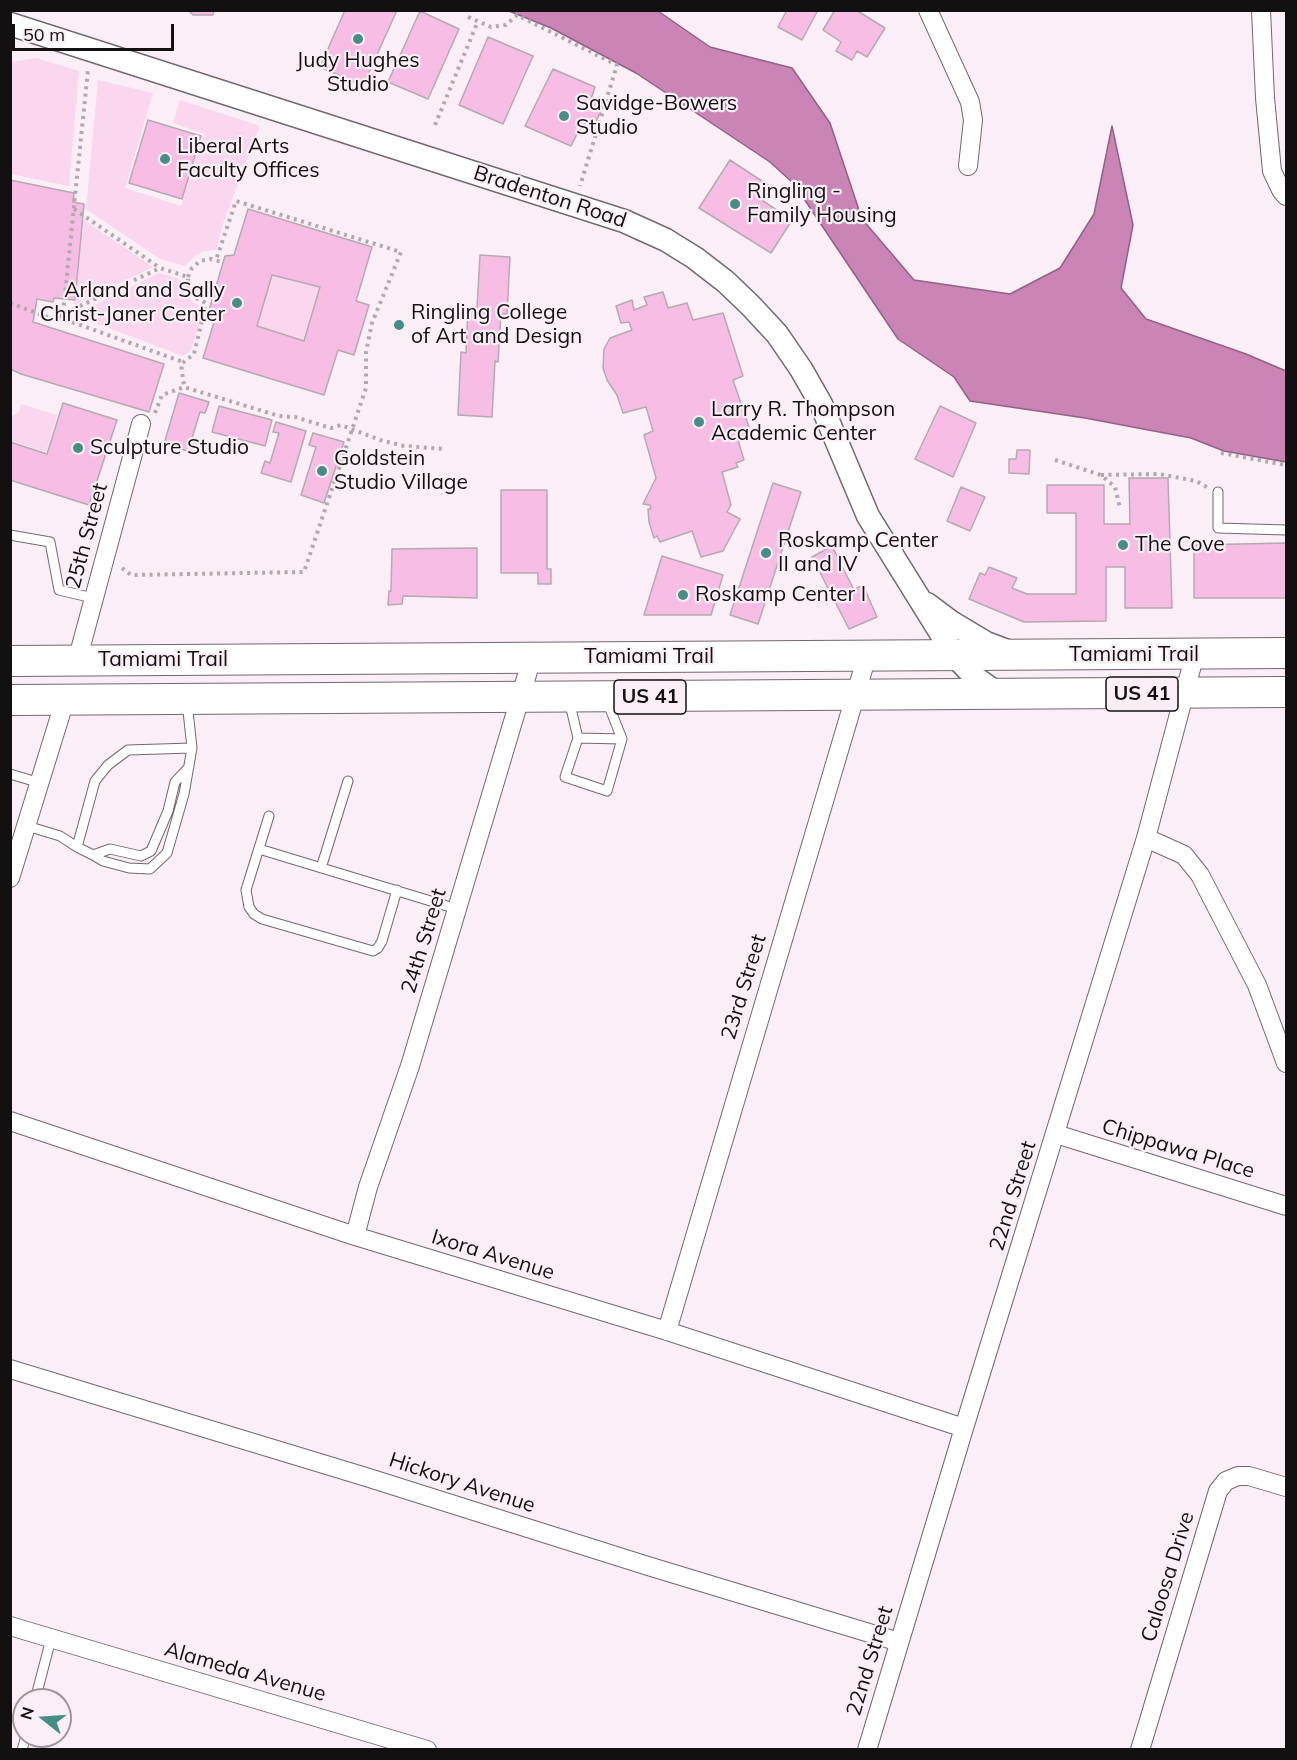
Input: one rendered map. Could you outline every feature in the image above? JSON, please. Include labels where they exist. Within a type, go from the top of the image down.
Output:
[{"type":"main road","name":"Tamiami Trail","points":[[10,661],[1287,653]]},
{"type":"main road","points":[[10,689],[41,681],[77,661]]},
{"type":"main road","points":[[65,700],[87,680],[152,661]]},
{"type":"main road","name":"Tamiami Trail","points":[[10,700],[1287,693]]},
{"type":"street","points":[[928,10],[970,102],[973,120],[968,166]]},
{"type":"street","points":[[1262,10],[1265,98],[1272,171],[1281,190],[1287,195]]},
{"type":"street","name":"Bradenton Road","points":[[10,24],[624,221],[657,236],[695,258],[726,282],[777,334],[821,404],[868,516],[955,656],[976,679],[998,694]]},
{"type":"street","name":"25th Street","points":[[77,661],[141,424]]},
{"type":"street","name":"Bradenton Road","points":[[916,594],[951,622],[986,643],[1020,656]]},
{"type":"street","name":"22nd Street","points":[[867,1749],[1146,838],[1195,654]]},
{"type":"street","name":"23rd Street","points":[[666,1331],[867,656]]},
{"type":"street","name":"24th Street","points":[[355,1236],[368,1188],[410,1065],[532,658]]},
{"type":"street","points":[[10,878],[65,700]]},
{"type":"street","points":[[1146,838],[1184,855],[1200,875],[1257,985],[1287,1063]]},
{"type":"street","name":"Ixora Avenue","points":[[10,1121],[355,1236],[666,1331],[964,1428]]},
{"type":"street","name":"Chippawa Place","points":[[1056,1134],[1287,1206]]},
{"type":"street","name":"Hickory Avenue","points":[[10,1369],[899,1642]]},
{"type":"street","name":"Caloosa Drive","points":[[1140,1749],[1218,1491],[1226,1481],[1239,1476],[1249,1476],[1287,1487]]},
{"type":"street","name":"Alameda Avenue","points":[[10,1626],[427,1749]]},
{"type":"lane","points":[[1218,492],[1218,528],[1287,530]]},
{"type":"lane","points":[[10,535],[50,542],[59,590],[93,598]]},
{"type":"lane","points":[[568,697],[578,738],[565,777],[607,791],[622,739],[606,697]]},
{"type":"lane","points":[[27,826],[60,836],[103,861],[129,868],[150,869],[167,853],[184,794],[192,748],[187,699]]},
{"type":"lane","points":[[578,738],[622,739]]},
{"type":"lane","points":[[77,847],[95,781],[108,765],[128,750],[192,748]]},
{"type":"lane","points":[[93,855],[110,849],[141,856],[151,851],[168,812],[175,782],[189,767]]},
{"type":"lane","points":[[10,774],[40,783]]},
{"type":"lane","points":[[321,867],[348,781]]},
{"type":"lane","points":[[269,816],[246,890],[247,899],[254,914],[271,922],[373,951],[382,941],[397,890]]},
{"type":"lane","points":[[259,849],[457,909]]},
{"type":"lane","points":[[38,1688],[51,1638]]},
{"type":"path","points":[[468,17],[491,27],[506,25],[517,15],[618,65],[578,192]]},
{"type":"path","points":[[435,124],[478,21]]},
{"type":"path","points":[[63,314],[88,68]]},
{"type":"path","points":[[103,563],[113,567],[115,562],[132,575],[304,572],[366,388],[366,352],[372,323],[401,252],[236,201],[216,260]]},
{"type":"path","points":[[75,209],[160,268],[188,277]]},
{"type":"path","points":[[184,387],[181,369],[183,363],[194,354],[206,303],[192,296],[188,286],[188,277],[192,268],[200,261],[210,259],[222,262]]},
{"type":"path","points":[[10,303],[50,318],[57,317],[160,268]]},
{"type":"path","points":[[57,317],[183,363]]},
{"type":"path","points":[[141,424],[153,418],[162,395],[184,387],[279,416],[295,417],[330,428],[341,425],[380,440],[404,446],[445,449]]},
{"type":"path","points":[[1221,453],[1287,465]]},
{"type":"path","points":[[1055,460],[1101,475],[1159,474],[1196,481],[1218,492]]},
{"type":"path","points":[[1101,475],[1115,487],[1120,508]]},
{"type":"shaded area","points":[[509,11],[658,11],[710,47],[792,68],[830,123],[862,219],[914,280],[1010,294],[1060,268],[1094,214],[1112,126],[1133,225],[1121,288],[1146,319],[1246,354],[1286,371],[1286,462],[1224,451],[1191,438],[1085,418],[970,401],[954,377],[898,339],[794,184],[770,162],[636,73],[551,28]]},
{"type":"shaded area","points":[[36,58],[79,71],[69,186],[11,174],[11,62]]},
{"type":"shaded area","points":[[98,80],[153,93],[125,188],[181,206],[204,134],[173,123],[180,100],[260,126],[224,221],[216,250],[204,251],[196,255],[185,266],[160,259],[86,209]]},
{"type":"shaded area","points":[[81,218],[153,267],[74,305]]},
{"type":"shaded area","points":[[159,273],[177,278],[190,300],[202,308],[203,312],[192,347],[183,356],[74,315]]},
{"type":"shaded area","points":[[272,275],[320,287],[304,341],[257,326]]},
{"type":"shaded area","points":[[21,404],[57,415],[46,452],[11,441],[11,416],[19,412]]},
{"type":"building","points":[[188,10],[214,10],[213,15],[193,15]]},
{"type":"building","name":"Judy Hughes Studio","points":[[345,10],[397,10],[363,86],[320,67]]},
{"type":"building","points":[[787,10],[818,10],[802,40],[778,27]]},
{"type":"building","points":[[835,10],[856,10],[885,28],[867,57],[857,51],[852,60],[836,51],[841,42],[823,30]]},
{"type":"building","points":[[420,11],[459,29],[428,99],[388,82]]},
{"type":"building","points":[[488,37],[533,56],[503,124],[459,105]]},
{"type":"building","name":"Savidge-Bowers Studio","points":[[553,69],[595,87],[591,99],[603,106],[591,133],[580,128],[571,146],[525,126]]},
{"type":"building","name":"Liberal Arts Faculty Offices","points":[[148,120],[201,136],[182,199],[129,183]]},
{"type":"building","name":"Ringling - Family Housing","points":[[730,160],[771,187],[763,201],[792,220],[771,253],[699,208]]},
{"type":"building","points":[[10,180],[74,193],[73,202],[84,204],[75,300],[54,298],[53,302],[37,299],[33,322],[164,364],[149,412],[10,369]]},
{"type":"building","name":"Arland and Sally Christ-Janer Center","points":[[248,209],[372,247],[356,301],[369,305],[354,355],[338,350],[324,395],[203,358],[215,319],[207,317],[225,256],[234,255]],"holes":[[[272,275],[320,287],[304,341],[257,326]]]},
{"type":"building","points":[[480,255],[510,257],[507,314],[501,314],[498,362],[495,361],[492,417],[458,415],[461,352],[466,353],[468,307],[477,308]]},
{"type":"building","name":"Larry R. Thompson Academic Center","points":[[663,292],[668,308],[687,303],[693,320],[723,313],[743,376],[733,380],[752,436],[738,440],[744,460],[736,463],[738,467],[722,472],[731,505],[727,512],[740,519],[723,551],[701,557],[692,531],[660,542],[657,536],[654,538],[649,522],[650,505],[643,504],[656,478],[644,435],[653,431],[646,407],[623,413],[617,395],[607,380],[603,368],[604,349],[610,338],[632,330],[629,322],[621,323],[616,306],[632,300],[634,310],[647,305],[644,297]]},
{"type":"building","points":[[179,393],[209,402],[205,413],[200,412],[191,441],[197,443],[194,453],[164,444]]},
{"type":"building","name":"Sculpture Studio","points":[[63,403],[117,420],[89,505],[10,480],[10,442],[47,454]]},
{"type":"building","points":[[219,406],[272,420],[265,446],[212,432]]},
{"type":"building","points":[[940,406],[976,423],[953,477],[915,459]]},
{"type":"building","name":"Goldstein Studio Village","points":[[276,422],[306,431],[291,482],[261,473],[265,461],[270,463],[279,433],[273,432]]},
{"type":"building","name":"Goldstein Studio Village","points":[[313,433],[344,442],[324,503],[301,495],[316,447],[309,445]]},
{"type":"building","points":[[1017,450],[1030,450],[1029,474],[1009,473],[1009,459],[1016,459]]},
{"type":"building","name":"The Cove","points":[[1129,478],[1168,478],[1172,608],[1125,608],[1125,567],[1106,567],[1106,621],[1024,622],[969,599],[980,573],[985,575],[989,567],[1017,578],[1012,588],[1027,594],[1076,594],[1076,513],[1047,513],[1047,485],[1104,485],[1104,524],[1130,524]]},
{"type":"building","name":"Roskamp Center II and IV","points":[[773,483],[801,492],[758,624],[730,615]]},
{"type":"building","points":[[961,487],[985,497],[970,531],[947,521]]},
{"type":"building","points":[[501,490],[547,490],[547,569],[551,569],[551,584],[538,584],[538,573],[501,573]]},
{"type":"building","points":[[1286,543],[1286,598],[1194,598],[1194,545]]},
{"type":"building","points":[[832,546],[854,590],[863,585],[877,617],[849,629],[812,557]]},
{"type":"building","points":[[477,548],[477,598],[403,596],[402,604],[388,605],[389,591],[391,591],[392,549]]},
{"type":"building","name":"Roskamp Center I","points":[[662,556],[723,575],[711,615],[644,615]]},
{"type":"place","name":"Judy Hughes Studio","points":[[358,39]]},
{"type":"place","name":"Savidge-Bowers Studio","points":[[564,116]]},
{"type":"place","name":"Liberal Arts Faculty Offices","points":[[165,159]]},
{"type":"place","name":"Ringling - Family Housing","points":[[735,204]]},
{"type":"place","name":"Arland and Sally Christ-Janer Center","points":[[237,303]]},
{"type":"place","name":"Ringling College of Art and Design","points":[[399,325]]},
{"type":"place","name":"Larry R. Thompson Academic Center","points":[[699,422]]},
{"type":"place","name":"Sculpture Studio","points":[[78,448]]},
{"type":"place","name":"Goldstein Studio Village","points":[[322,471]]},
{"type":"place","name":"The Cove","points":[[1123,545]]},
{"type":"place","name":"Roskamp Center II and IV","points":[[766,553]]},
{"type":"place","name":"Roskamp Center I","points":[[683,595]]}]
